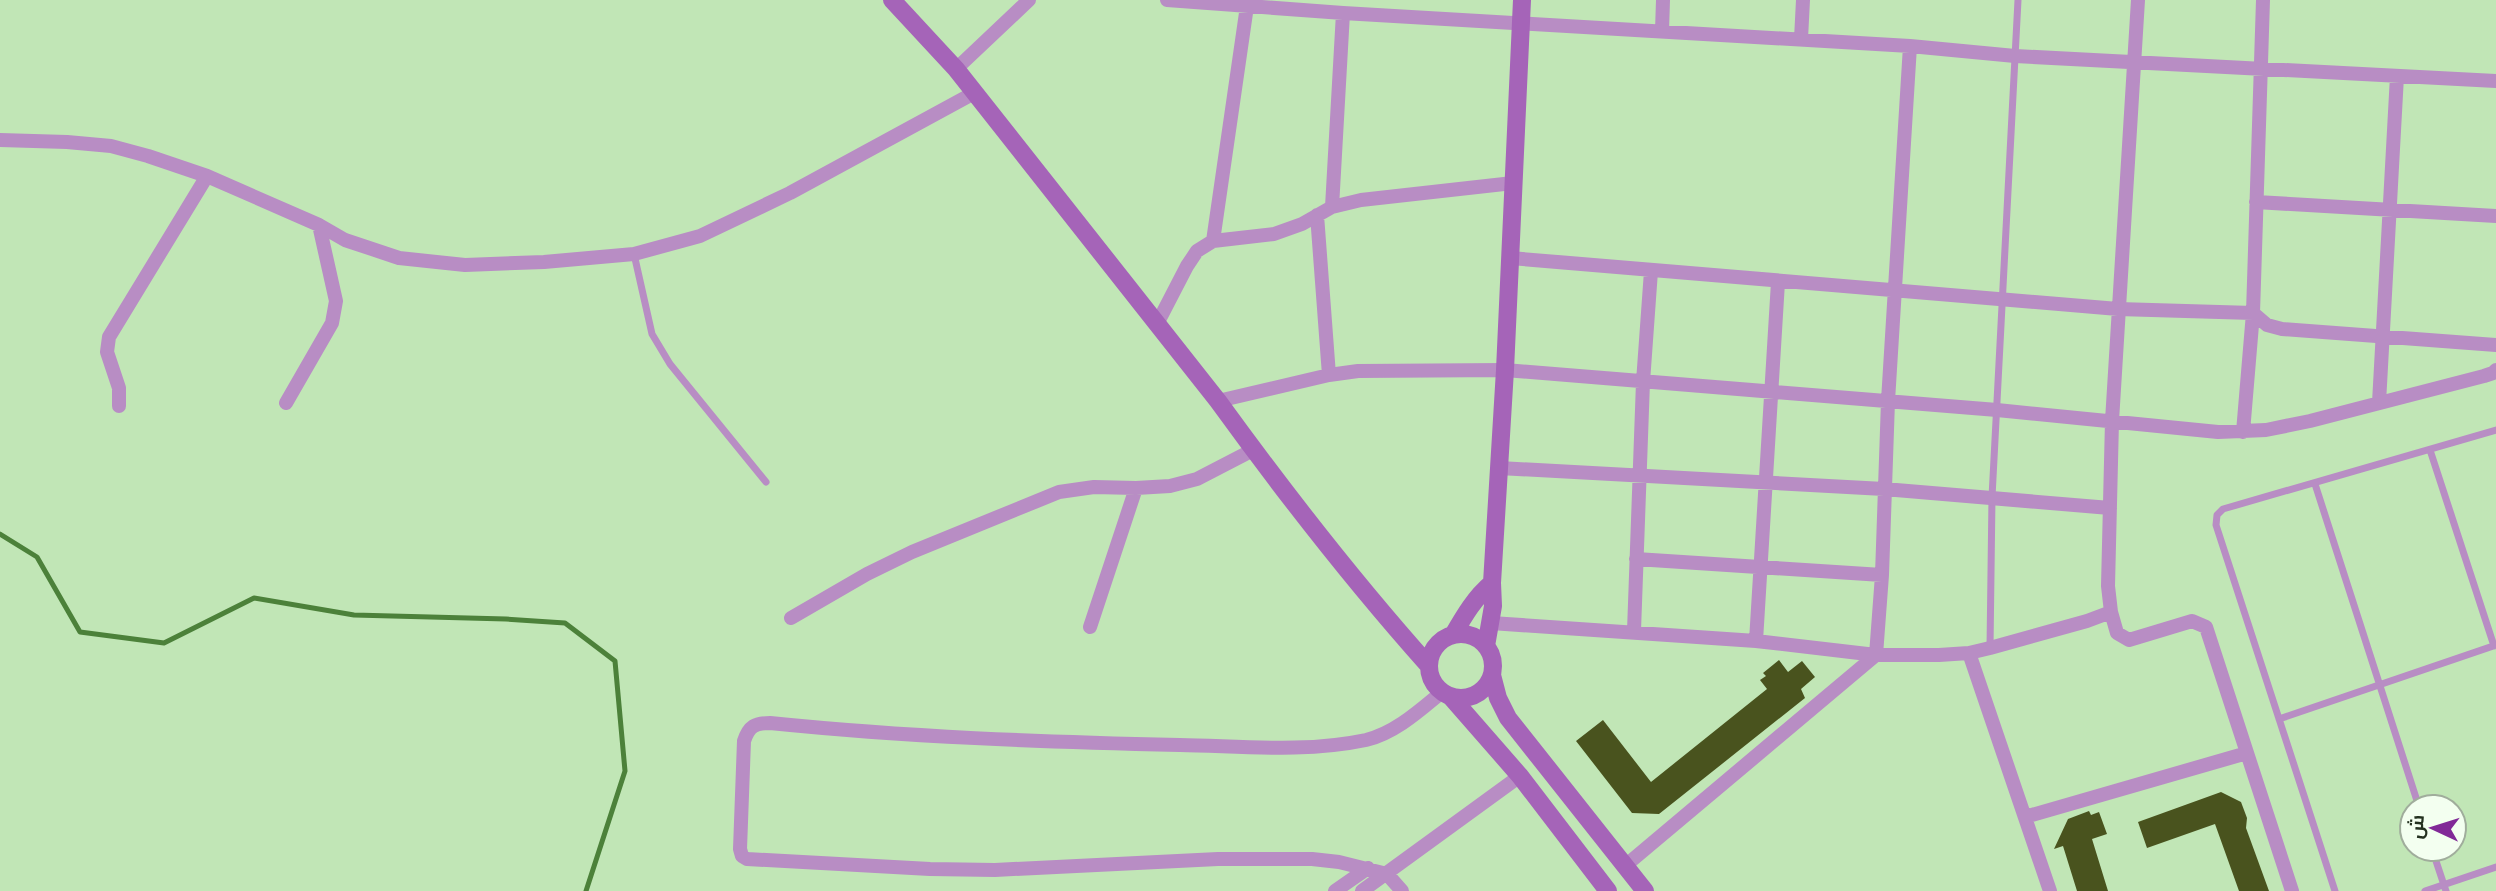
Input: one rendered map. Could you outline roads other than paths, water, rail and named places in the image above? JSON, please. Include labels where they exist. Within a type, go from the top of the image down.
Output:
[{"type":"main road","points":[[891,0],[956,69],[1218,401],[1253,450],[1398,632],[1429,666],[1435,685],[1521,776],[1608,891]]},
{"type":"main road","points":[[1522,0],[1493,606],[1486,646],[1493,665],[1492,676],[1498,698],[1508,718],[1645,891]]},
{"type":"main road","points":[[1429,666],[1431,656],[1482,591],[1492,583]]},
{"type":"main road","points":[[1398,632],[1420,639],[1471,636],[1486,646]]},
{"type":"main road","points":[[1446,695],[1461,699],[1481,692],[1492,676]]},
{"type":"street","points":[[956,69],[1029,0]]},
{"type":"street","points":[[1167,0],[1910,46],[2015,56],[2496,81]]},
{"type":"street","points":[[1662,31],[1663,0]]},
{"type":"street","points":[[1801,39],[1803,0]]},
{"type":"street","points":[[2138,0],[2112,421],[2108,586],[2111,612],[2117,633],[2129,640],[2192,621],[2206,627],[2292,891]]},
{"type":"street","points":[[2243,432],[2253,313],[2263,0]]},
{"type":"street","points":[[1213,241],[1247,6]]},
{"type":"street","points":[[1332,207],[1343,13]]},
{"type":"street","points":[[1625,866],[1876,655],[1882,575],[1888,401],[1910,46]]},
{"type":"street","points":[[2379,403],[2397,76]]},
{"type":"street","points":[[0,141],[111,146],[207,176],[319,225],[345,240],[399,258],[465,265],[544,262],[634,254],[700,236],[790,193],[974,93]]},
{"type":"street","points":[[119,406],[119,387],[107,352],[109,337],[207,176]]},
{"type":"street","points":[[1157,324],[1197,251],[1213,241],[1274,234],[1302,224],[1332,207],[1380,197],[1513,183]]},
{"type":"street","points":[[2256,202],[2496,216]]},
{"type":"street","points":[[1317,215],[1329,375]]},
{"type":"street","points":[[286,403],[332,323],[336,301],[319,225]]},
{"type":"street","points":[[1510,258],[2118,310],[2253,313],[2274,328],[2300,332],[2382,335],[2496,345]]},
{"type":"street","points":[[1634,631],[1643,382],[1651,271]]},
{"type":"street","points":[[1756,641],[1778,282]]},
{"type":"street","points":[[1218,401],[1329,375],[1405,369],[1505,370],[2243,432],[2310,421],[2484,376],[2496,370]]},
{"type":"street","points":[[791,618],[867,574],[912,552],[1059,492],[1094,487],[1170,486],[1197,480],[1253,450]]},
{"type":"street","points":[[1499,468],[1884,489],[2110,508]]},
{"type":"street","points":[[1090,626],[1136,488]]},
{"type":"street","points":[[1636,559],[1882,575]]},
{"type":"street","points":[[1491,623],[1756,641],[1876,655],[1939,655],[1990,648],[2111,612]]},
{"type":"street","points":[[1969,653],[2050,891]]},
{"type":"street","points":[[1402,891],[1387,874],[1339,862],[1312,859],[1218,859],[995,870],[747,859],[742,856],[740,849],[744,741],[747,731],[754,725],[770,723],[1021,742],[1317,748],[1368,740],[1391,730],[1446,695]]},
{"type":"street","points":[[2025,817],[2247,752]]},
{"type":"street","points":[[1363,891],[1521,776]]},
{"type":"street","points":[[1335,891],[1368,868]]},
{"type":"lane","points":[[1990,648],[1992,497],[2018,0]]},
{"type":"lane","points":[[634,254],[652,334],[679,376],[766,482]]},
{"type":"lane","points":[[2335,891],[2216,518],[2223,509],[2496,430]]},
{"type":"lane","points":[[2278,719],[2495,646],[2430,450]]},
{"type":"lane","points":[[2315,484],[2415,793]]},
{"type":"lane","points":[[2437,863],[2445,888]]},
{"type":"lane","points":[[2425,891],[2445,888],[2496,867]]},
{"type":"waterway","points":[[0,534],[37,557],[80,632],[164,643],[254,598],[354,615],[565,623],[615,661],[625,771],[586,891]]}]
